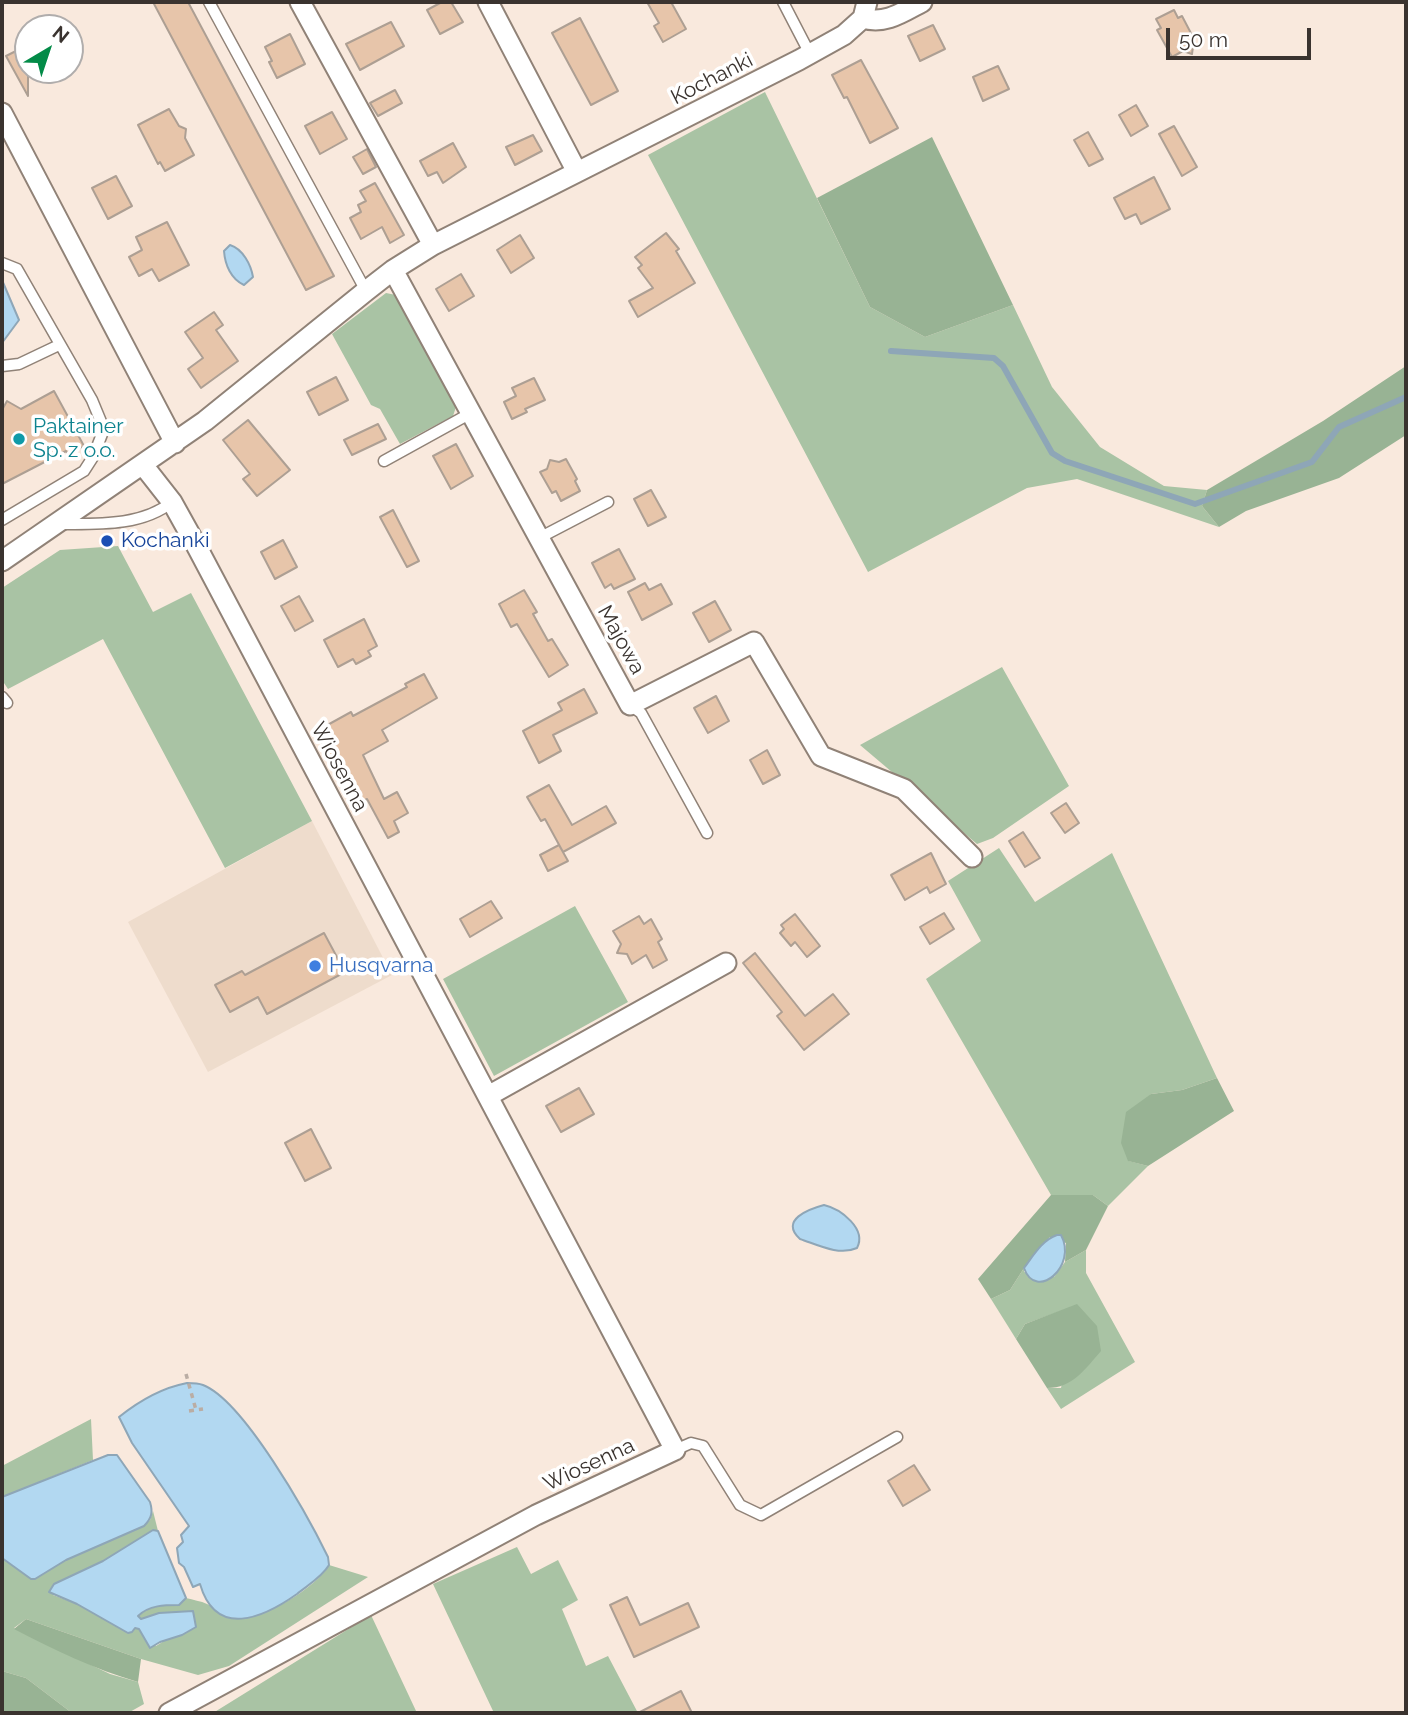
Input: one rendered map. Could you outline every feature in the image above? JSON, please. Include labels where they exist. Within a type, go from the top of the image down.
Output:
[{"type":"street","points":[[299,2],[433,245]]},
{"type":"street","points":[[488,2],[577,172]]},
{"type":"street","name":"Kochanki","points":[[2,561],[175,443],[393,270],[433,245],[810,54],[844,35],[865,10],[873,21],[887,20],[922,2]]},
{"type":"street","points":[[2,113],[175,443]]},
{"type":"street","name":"Majowa","points":[[393,270],[630,705],[754,642],[821,756],[904,789],[972,857]]},
{"type":"street","name":"Wiosenna","points":[[143,465],[172,502],[675,1450],[536,1515],[169,1713]]},
{"type":"street","points":[[488,1096],[726,963]]},
{"type":"lane","points":[[209,2],[366,291]]},
{"type":"lane","points":[[783,2],[810,54]]},
{"type":"lane","points":[[2,263],[17,269],[99,413],[104,429],[84,471],[2,520]]},
{"type":"lane","points":[[2,366],[19,364],[59,345]]},
{"type":"lane","points":[[384,461],[471,413]]},
{"type":"lane","points":[[57,524],[108,523],[147,517],[161,512],[172,502]]},
{"type":"lane","points":[[539,538],[608,502]]},
{"type":"lane","points":[[630,705],[641,713],[707,833]]},
{"type":"lane","points":[[675,1450],[691,1443],[703,1446],[740,1505],[761,1514],[897,1437]]},
{"type":"path","points":[[186,1374],[196,1410]]},
{"type":"path","points":[[189,1411],[203,1409]]},
{"type":"shaded area","points":[[312,821],[392,975],[208,1072],[128,922]]},
{"type":"green space","points":[[765,92],[870,307],[925,337],[1013,305],[1052,387],[1100,447],[1164,486],[1207,490],[1202,506],[1219,527],[1077,479],[1027,488],[868,572],[648,155]]},
{"type":"green space","points":[[932,137],[1013,305],[925,337],[870,307],[817,198]]},
{"type":"green space","points":[[386,293],[396,295],[456,407],[453,416],[400,444],[380,409],[371,405],[332,334]]},
{"type":"green space","points":[[1406,366],[1406,435],[1339,478],[1246,511],[1219,527],[1202,506],[1207,490],[1323,421]]},
{"type":"green space","points":[[118,546],[153,612],[191,593],[312,821],[225,868],[103,639],[8,689],[2,680],[2,588],[60,550]]},
{"type":"green space","points":[[1002,667],[1069,786],[993,838],[977,844],[860,745]]},
{"type":"green space","points":[[999,848],[1035,902],[1112,853],[1217,1078],[1182,1090],[1151,1094],[1129,1161],[1148,1166],[1108,1206],[1093,1195],[1051,1195],[926,979],[981,941],[948,881]]},
{"type":"green space","points":[[575,906],[628,1002],[494,1076],[443,979]]},
{"type":"green space","points":[[1217,1078],[1234,1111],[1148,1166],[1128,1161],[1121,1143],[1126,1112],[1151,1094],[1182,1090]]},
{"type":"green space","points":[[1051,1195],[1093,1195],[1108,1206],[1086,1250],[1065,1262],[1066,1243],[1050,1237],[1010,1290],[991,1299],[978,1279]]},
{"type":"green space","points":[[1086,1250],[1086,1273],[1135,1362],[1061,1409],[1047,1388],[1061,1388],[1077,1305],[1025,1324],[1016,1339],[991,1299],[1010,1290],[1024,1268],[1024,1272],[1054,1277],[1065,1262]]},
{"type":"green space","points":[[1077,1304],[1097,1326],[1101,1351],[1084,1371],[1071,1381],[1047,1388],[1016,1339],[1025,1324]]},
{"type":"green space","points":[[91,1419],[93,1460],[2,1497],[2,1466]]},
{"type":"green space","points":[[153,1511],[158,1531],[153,1531],[103,1561],[54,1584],[53,1595],[77,1604],[128,1633],[135,1628],[139,1629],[156,1646],[172,1636],[182,1635],[193,1611],[159,1613],[141,1619],[138,1616],[152,1608],[179,1605],[186,1598],[210,1605],[227,1617],[242,1618],[271,1610],[299,1594],[322,1575],[329,1565],[368,1577],[229,1666],[198,1675],[141,1659],[26,1619],[14,1628],[110,1674],[138,1682],[144,1704],[128,1713],[72,1713],[26,1678],[2,1671],[2,1558],[35,1579],[66,1560],[144,1526]]},
{"type":"green space","points":[[517,1547],[531,1574],[558,1560],[578,1600],[562,1609],[586,1666],[608,1656],[638,1713],[494,1713],[433,1584]]},
{"type":"green space","points":[[371,1615],[417,1713],[213,1713]]},
{"type":"green space","points":[[26,1619],[141,1659],[138,1682],[74,1658],[14,1629]]},
{"type":"green space","points":[[2,1671],[26,1678],[72,1713],[2,1713]]},
{"type":"water","points":[[230,245],[246,258],[250,267],[253,277],[244,285],[232,275],[227,266],[224,251]]},
{"type":"water","points":[[2,280],[19,320],[2,343]]},
{"type":"water","points":[[824,1205],[845,1215],[851,1221],[858,1234],[857,1248],[843,1251],[828,1249],[800,1239],[794,1232],[794,1221],[798,1216]]},
{"type":"water","points":[[1061,1235],[1065,1247],[1060,1268],[1045,1281],[1037,1282],[1030,1278],[1024,1268],[1042,1244]]},
{"type":"water","points":[[187,1383],[203,1385],[219,1395],[237,1413],[273,1462],[328,1557],[329,1565],[314,1581],[284,1603],[256,1616],[229,1618],[217,1612],[207,1601],[200,1584],[193,1587],[184,1567],[179,1563],[177,1548],[183,1542],[181,1535],[189,1526],[132,1443],[119,1417],[151,1396]]},
{"type":"water","points":[[108,1455],[117,1455],[150,1502],[151,1515],[144,1526],[66,1560],[35,1579],[31,1579],[2,1558],[2,1497]]},
{"type":"water","points":[[153,1530],[158,1531],[186,1598],[179,1605],[152,1608],[138,1616],[141,1619],[159,1613],[193,1611],[196,1627],[150,1648],[139,1629],[135,1628],[128,1633],[77,1604],[49,1592],[54,1584],[103,1561]]},
{"type":"building","points":[[153,2],[188,2],[334,276],[306,290]]},
{"type":"building","points":[[442,2],[451,2],[463,22],[440,34],[427,10]]},
{"type":"building","points":[[647,2],[671,2],[686,29],[663,42],[654,26],[659,23]]},
{"type":"building","points":[[1174,10],[1178,18],[1182,16],[1194,39],[1192,54],[1183,51],[1172,57],[1157,30],[1161,28],[1156,19]]},
{"type":"building","points":[[580,18],[618,91],[591,105],[552,33]]},
{"type":"building","points":[[391,22],[404,46],[360,70],[346,44]]},
{"type":"building","points":[[933,25],[945,49],[920,61],[908,36]]},
{"type":"building","points":[[290,34],[305,64],[277,78],[265,47]]},
{"type":"building","points":[[14,52],[14,71],[6,56]]},
{"type":"building","points":[[861,60],[898,128],[870,143],[847,97],[844,98],[832,75]]},
{"type":"building","points":[[998,66],[1009,89],[983,101],[973,77]]},
{"type":"building","points":[[21,84],[28,84],[28,96]]},
{"type":"building","points":[[395,90],[402,103],[378,116],[370,103]]},
{"type":"building","points":[[1136,105],[1148,126],[1131,136],[1119,115]]},
{"type":"building","points":[[169,109],[179,126],[186,129],[185,138],[194,155],[165,171],[160,162],[158,164],[138,125]]},
{"type":"building","points":[[332,112],[347,139],[320,154],[305,126]]},
{"type":"building","points":[[1174,126],[1197,167],[1182,176],[1159,134]]},
{"type":"building","points":[[1088,132],[1103,159],[1089,166],[1074,140]]},
{"type":"building","points":[[533,135],[542,151],[515,165],[506,147]]},
{"type":"building","points":[[453,143],[466,167],[443,183],[437,172],[428,176],[420,161]]},
{"type":"building","points":[[367,149],[376,167],[363,174],[353,157]]},
{"type":"building","points":[[116,176],[132,206],[108,219],[92,188]]},
{"type":"building","points":[[1154,177],[1170,209],[1141,224],[1136,214],[1125,219],[1114,198]]},
{"type":"building","points":[[375,183],[404,235],[390,243],[382,227],[361,239],[350,218],[361,212],[358,205],[366,201],[360,191]]},
{"type":"building","points":[[167,222],[189,265],[159,281],[152,269],[139,276],[129,257],[142,250],[136,237]]},
{"type":"building","points":[[666,233],[679,249],[676,251],[695,283],[638,317],[629,301],[653,288],[638,268],[642,265],[635,257]]},
{"type":"building","points":[[520,235],[534,258],[511,273],[497,250]]},
{"type":"building","points":[[461,274],[474,296],[449,311],[436,289]]},
{"type":"building","points":[[214,312],[223,325],[216,330],[238,361],[201,388],[188,369],[203,358],[185,332]]},
{"type":"building","points":[[336,377],[348,400],[319,415],[307,392]]},
{"type":"building","points":[[534,378],[545,400],[525,409],[527,412],[512,419],[504,402],[516,396],[512,388]]},
{"type":"building","points":[[54,391],[84,446],[68,455],[66,451],[2,484],[2,410],[7,401],[21,409]]},
{"type":"building","points":[[248,420],[290,470],[257,496],[243,479],[250,474],[223,440]]},
{"type":"building","points":[[378,424],[386,439],[352,455],[344,440]]},
{"type":"building","points":[[456,444],[473,476],[451,489],[433,456]]},
{"type":"building","points":[[566,459],[580,491],[561,501],[556,491],[552,493],[540,472],[547,469],[550,460],[559,462]]},
{"type":"building","points":[[651,490],[666,517],[648,526],[634,499]]},
{"type":"building","points":[[393,510],[419,561],[407,567],[380,517]]},
{"type":"building","points":[[283,540],[297,567],[275,579],[261,552]]},
{"type":"building","points":[[619,549],[635,579],[614,589],[611,584],[605,588],[592,563]]},
{"type":"building","points":[[645,583],[649,590],[661,584],[672,604],[642,620],[628,592]]},
{"type":"building","points":[[524,590],[537,612],[533,614],[548,641],[552,639],[568,665],[549,677],[517,624],[511,627],[499,604]]},
{"type":"building","points":[[299,596],[313,621],[295,631],[281,606]]},
{"type":"building","points":[[715,601],[731,630],[709,642],[693,613]]},
{"type":"building","points":[[364,619],[377,646],[368,651],[371,656],[356,664],[353,659],[338,667],[324,640]]},
{"type":"building","points":[[424,674],[437,698],[382,730],[388,741],[363,755],[384,799],[397,792],[408,813],[394,821],[399,832],[388,838],[367,799],[359,803],[336,754],[330,757],[321,741],[327,738],[322,728],[351,712],[353,716],[407,687],[405,684]]},
{"type":"building","points":[[584,689],[597,713],[553,735],[561,751],[539,763],[523,731],[562,710],[558,703]]},
{"type":"building","points":[[716,696],[729,721],[708,733],[694,708]]},
{"type":"building","points":[[767,750],[780,775],[763,784],[750,760]]},
{"type":"building","points":[[549,785],[572,825],[606,806],[616,823],[563,852],[545,819],[541,821],[527,797]]},
{"type":"building","points":[[1066,803],[1079,823],[1065,833],[1051,813]]},
{"type":"building","points":[[1023,832],[1040,858],[1025,867],[1009,841]]},
{"type":"building","points":[[559,845],[568,861],[548,871],[540,855]]},
{"type":"building","points":[[931,853],[946,884],[930,893],[927,887],[905,900],[891,875]]},
{"type":"building","points":[[491,901],[502,918],[470,937],[460,919]]},
{"type":"building","points":[[944,913],[954,929],[930,944],[920,927]]},
{"type":"building","points":[[795,914],[820,946],[807,957],[795,942],[791,946],[780,933],[784,929],[781,925]]},
{"type":"building","points":[[639,916],[644,924],[651,919],[662,939],[658,942],[667,960],[653,968],[646,955],[632,964],[627,954],[617,953],[621,944],[613,931]]},
{"type":"building","points":[[324,933],[345,972],[267,1014],[258,997],[230,1012],[215,985],[242,971],[245,975]]},
{"type":"building","points":[[755,953],[805,1016],[833,994],[849,1014],[804,1050],[777,1016],[782,1012],[743,963]]},
{"type":"building","points":[[579,1088],[594,1114],[561,1132],[546,1106]]},
{"type":"building","points":[[311,1129],[331,1168],[305,1181],[285,1143]]},
{"type":"building","points":[[914,1465],[930,1490],[903,1506],[888,1481]]},
{"type":"building","points":[[627,1597],[640,1625],[688,1603],[699,1627],[634,1657],[610,1605]]},
{"type":"building","points":[[681,1691],[692,1713],[638,1713]]},
{"type":"waterway","points":[[891,351],[994,358],[1003,366],[1052,453],[1065,461],[1195,504],[1312,462],[1339,427],[1406,397]]},
{"type":"place","name":"Paktainer Sp. z o.o.","points":[[19,439]]},
{"type":"place","name":"Kochanki","points":[[107,541]]},
{"type":"place","name":"Husqvarna","points":[[315,966]]}]
